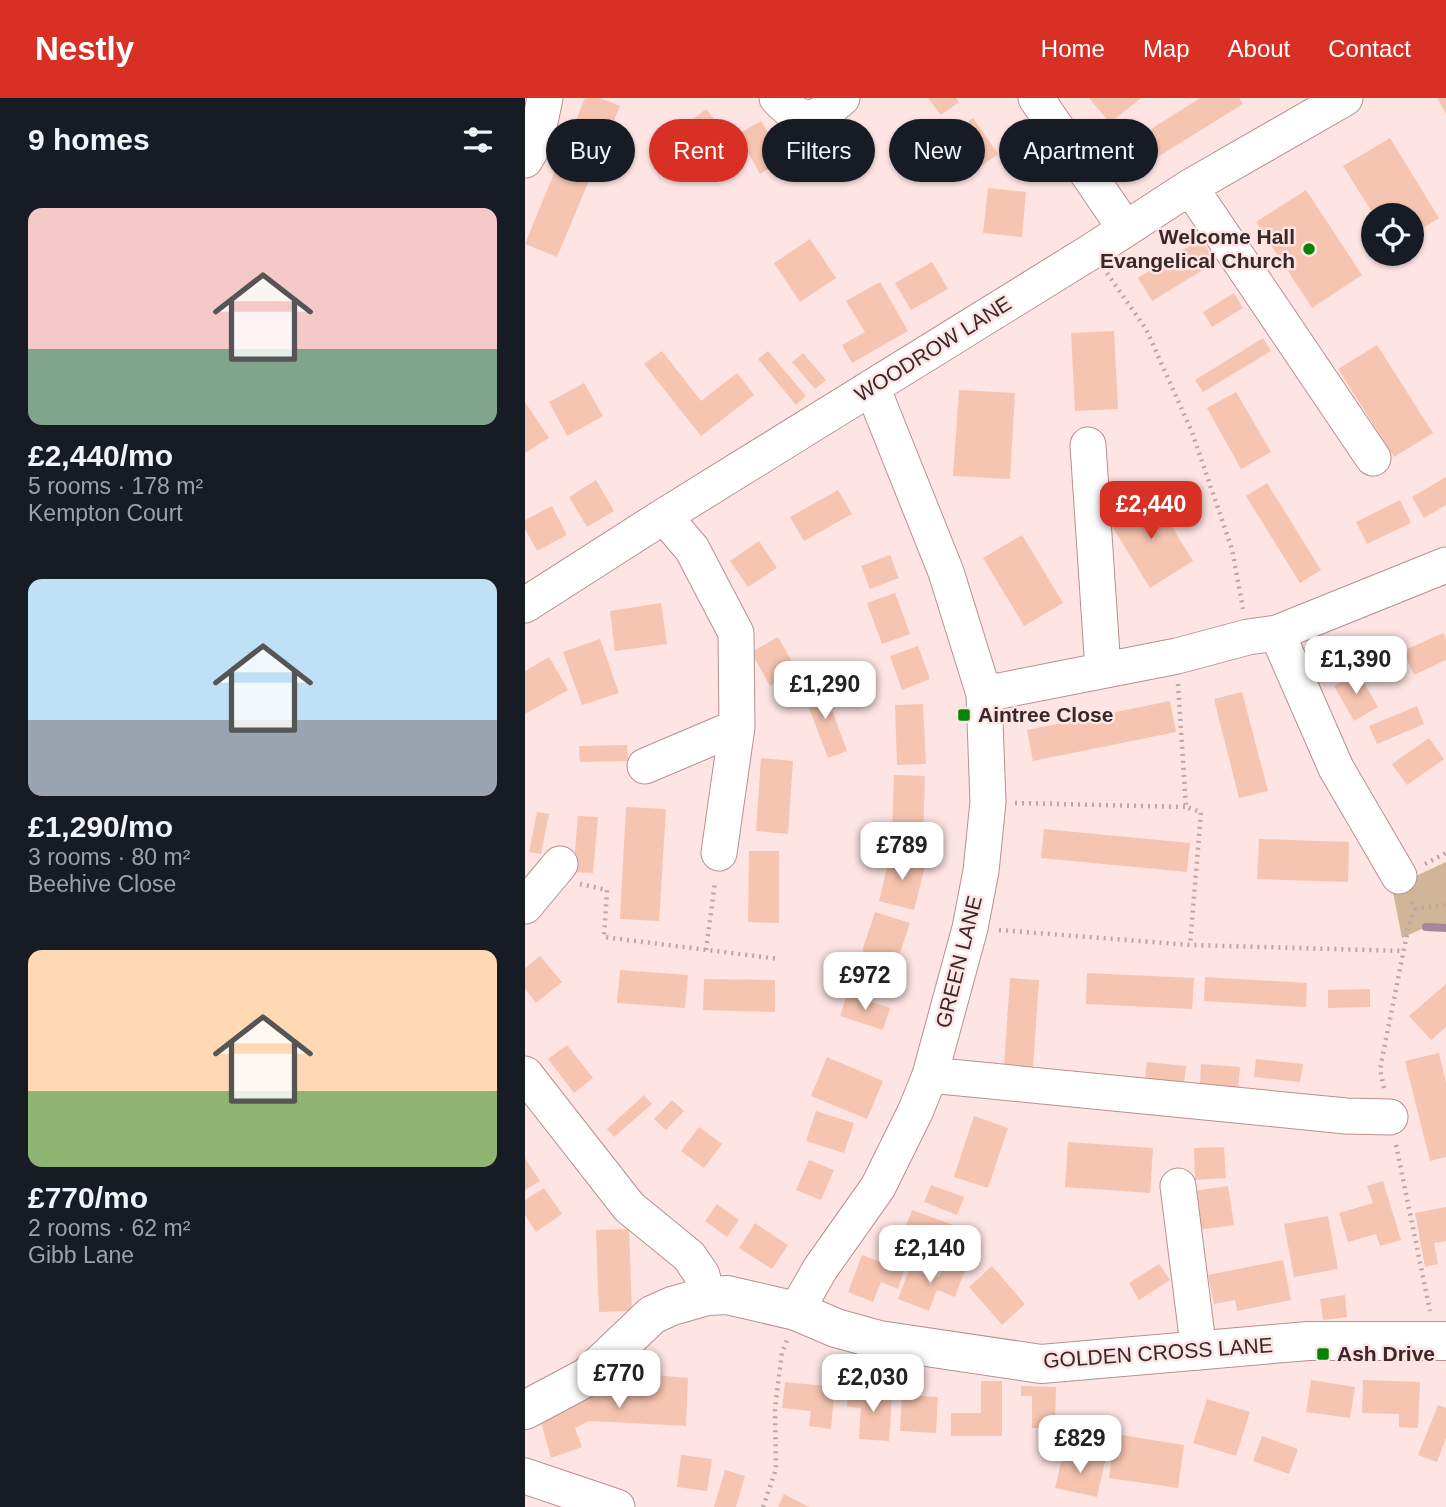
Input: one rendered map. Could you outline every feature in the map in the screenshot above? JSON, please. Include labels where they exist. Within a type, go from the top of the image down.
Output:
[{"type":"main road","name":"GOLDEN CROSS LANE","points":[[525,1410],[587,1377],[652,1315],[707,1296],[727,1295],[801,1313],[836,1328],[879,1340],[1041,1364],[1308,1341],[1446,1340]]},
{"type":"street","points":[[525,160],[536,141],[545,98]]},
{"type":"street","points":[[777,98],[792,113],[809,118],[821,116],[842,98]]},
{"type":"street","points":[[1036,98],[1125,228]]},
{"type":"street","name":"WOODROW LANE","points":[[525,605],[1092,251],[1311,107],[1345,98]]},
{"type":"street","points":[[1190,187],[1373,457]]},
{"type":"street","name":"GREEN LANE","points":[[801,1313],[820,1269],[878,1187],[930,1075],[970,928],[981,871],[988,802],[984,694],[946,572],[872,387]]},
{"type":"street","points":[[1089,445],[1103,670]]},
{"type":"street","points":[[664,516],[692,549],[736,633],[737,727],[719,853]]},
{"type":"street","points":[[984,694],[1177,656],[1263,635],[1446,565]]},
{"type":"street","points":[[1263,635],[1399,876]]},
{"type":"street","points":[[645,766],[737,727]]},
{"type":"street","points":[[525,906],[554,871]]},
{"type":"street","points":[[525,1074],[629,1207],[689,1256],[702,1275],[707,1296]]},
{"type":"street","points":[[930,1075],[1346,1116],[1390,1117]]},
{"type":"street","points":[[1178,1186],[1199,1352]]},
{"type":"street","points":[[525,1476],[580,1502],[617,1507]]},
{"type":"path","points":[[1092,251],[1146,329],[1192,432],[1263,635]]},
{"type":"path","points":[[1177,656],[1186,807]]},
{"type":"path","points":[[988,802],[1186,807],[1201,812],[1190,945]]},
{"type":"path","points":[[706,950],[719,853]]},
{"type":"path","points":[[554,871],[607,890],[604,937],[779,958]]},
{"type":"path","points":[[1415,909],[1446,904]]},
{"type":"path","points":[[970,928],[1190,945],[1404,951]]},
{"type":"path","points":[[763,1507],[776,1469],[775,1408],[782,1352],[787,1340],[799,1328],[801,1313]]},
{"type":"shaded area","points":[[1446,862],[1446,928],[1426,927],[1402,938],[1392,887]]},
{"type":"building","points":[[585,98],[600,98],[620,106],[615,119],[576,119]]},
{"type":"building","points":[[928,98],[956,98],[959,102],[941,115]]},
{"type":"building","points":[[1089,98],[1141,98],[1115,119],[1107,119]]},
{"type":"building","points":[[1200,98],[1239,98],[1243,104],[1158,157],[1158,125]]},
{"type":"building","points":[[1437,98],[1446,98],[1446,114]]},
{"type":"building","points":[[706,109],[714,119],[694,119]]},
{"type":"building","points":[[762,123],[760,174],[748,152],[748,128]]},
{"type":"building","points":[[985,135],[998,154],[985,163]]},
{"type":"building","points":[[1390,138],[1439,218],[1424,227],[1424,203],[1366,203],[1343,166]]},
{"type":"building","points":[[550,182],[588,182],[557,257],[525,244]]},
{"type":"building","points":[[988,188],[1026,192],[1022,237],[983,233]]},
{"type":"building","name":"Welcome Hall Evangelical Church","points":[[1306,190],[1362,275],[1312,308],[1256,222]]},
{"type":"building","points":[[810,239],[836,278],[800,302],[774,263]]},
{"type":"building","points":[[1201,239],[1216,262],[1152,301],[1138,278]]},
{"type":"building","points":[[932,262],[948,289],[911,310],[895,283]]},
{"type":"building","points":[[880,282],[908,331],[852,363],[842,345],[865,332],[846,301]]},
{"type":"building","points":[[1234,293],[1243,308],[1212,327],[1203,312]]},
{"type":"building","points":[[1114,331],[1118,409],[1075,411],[1071,333]]},
{"type":"building","points":[[1263,338],[1271,351],[1203,392],[1195,380]]},
{"type":"building","points":[[1377,345],[1433,433],[1394,457],[1338,369]]},
{"type":"building","points":[[662,351],[701,401],[737,373],[754,395],[701,436],[644,364]]},
{"type":"building","points":[[768,351],[806,396],[796,405],[758,359]]},
{"type":"building","points":[[803,353],[826,380],[815,389],[792,362]]},
{"type":"building","points":[[584,383],[603,416],[567,436],[549,402]]},
{"type":"building","points":[[959,390],[1015,393],[1010,479],[953,476]]},
{"type":"building","points":[[1236,392],[1271,452],[1241,469],[1207,408]]},
{"type":"building","points":[[525,402],[549,438],[525,453]]},
{"type":"building","points":[[1446,477],[1446,505],[1424,518],[1412,497]]},
{"type":"building","points":[[596,480],[614,511],[587,527],[569,497]]},
{"type":"building","points":[[1267,483],[1321,570],[1300,583],[1246,496]]},
{"type":"building","points":[[838,490],[852,514],[804,541],[790,517]]},
{"type":"building","points":[[1152,494],[1193,561],[1150,588],[1109,521]]},
{"type":"building","points":[[1400,500],[1411,523],[1367,544],[1356,522]]},
{"type":"building","points":[[552,506],[567,535],[537,551],[525,529],[525,520]]},
{"type":"building","points":[[1022,535],[1063,603],[1024,626],[983,558]]},
{"type":"building","points":[[759,541],[777,568],[748,587],[730,561]]},
{"type":"building","points":[[890,555],[899,578],[870,589],[861,566]]},
{"type":"building","points":[[895,593],[910,634],[882,644],[867,603]]},
{"type":"building","points":[[661,603],[667,644],[615,651],[610,611]]},
{"type":"building","points":[[1443,633],[1446,639],[1446,660],[1414,675],[1403,651]]},
{"type":"building","points":[[778,637],[797,671],[770,686],[751,652]]},
{"type":"building","points":[[600,639],[619,693],[582,705],[563,652]]},
{"type":"building","points":[[918,646],[930,679],[902,690],[890,656]]},
{"type":"building","points":[[549,657],[568,690],[525,714],[525,671]]},
{"type":"building","points":[[1358,672],[1378,707],[1354,721],[1334,686]]},
{"type":"building","points":[[823,685],[847,751],[828,758],[803,692]]},
{"type":"building","points":[[1242,692],[1268,791],[1239,798],[1214,699]]},
{"type":"building","points":[[1170,701],[1176,732],[1033,761],[1027,730]]},
{"type":"building","points":[[923,704],[926,764],[897,765],[895,705]]},
{"type":"building","points":[[1417,706],[1424,724],[1377,744],[1369,726]]},
{"type":"building","points":[[1429,738],[1444,759],[1407,785],[1392,764]]},
{"type":"building","points":[[627,745],[628,761],[580,762],[579,746]]},
{"type":"building","points":[[761,758],[793,761],[788,834],[756,831]]},
{"type":"building","points":[[894,775],[925,776],[923,835],[892,834]]},
{"type":"building","points":[[626,807],[666,809],[659,921],[620,919]]},
{"type":"building","points":[[537,812],[549,814],[541,854],[529,852]]},
{"type":"building","points":[[578,816],[598,817],[593,873],[573,872]]},
{"type":"building","points":[[1044,829],[1190,843],[1187,872],[1041,858]]},
{"type":"building","points":[[1259,839],[1349,842],[1348,882],[1257,879]]},
{"type":"building","points":[[749,851],[779,851],[779,923],[748,922]]},
{"type":"building","points":[[890,854],[926,862],[914,910],[879,901]]},
{"type":"building","points":[[875,912],[910,923],[897,962],[862,951]]},
{"type":"building","points":[[540,956],[562,982],[536,1003],[525,989],[525,968]]},
{"type":"building","points":[[620,970],[688,975],[685,1008],[617,1003]]},
{"type":"building","points":[[879,970],[902,977],[897,994],[874,987]]},
{"type":"building","points":[[1087,973],[1194,978],[1192,1009],[1086,1004]]},
{"type":"building","points":[[1205,977],[1307,983],[1306,1007],[1204,1001]]},
{"type":"building","points":[[1010,978],[1039,980],[1033,1068],[1004,1066]]},
{"type":"building","points":[[704,979],[775,980],[775,1012],[703,1010]]},
{"type":"building","points":[[1446,984],[1446,1027],[1431,1040],[1409,1016]]},
{"type":"building","points":[[1370,989],[1370,1007],[1328,1008],[1328,990]]},
{"type":"building","points":[[847,994],[890,1008],[883,1030],[840,1016]]},
{"type":"building","points":[[567,1045],[593,1078],[574,1093],[548,1059]]},
{"type":"building","points":[[1439,1053],[1446,1083],[1446,1157],[1430,1161],[1405,1061]]},
{"type":"building","points":[[827,1057],[883,1081],[867,1119],[811,1096]]},
{"type":"building","points":[[1256,1059],[1303,1064],[1300,1082],[1254,1077]]},
{"type":"building","points":[[1147,1062],[1186,1066],[1184,1083],[1145,1079]]},
{"type":"building","points":[[1201,1064],[1240,1067],[1238,1089],[1200,1087]]},
{"type":"building","points":[[644,1095],[652,1104],[614,1137],[607,1129]]},
{"type":"building","points":[[672,1100],[684,1111],[666,1130],[654,1119]]},
{"type":"building","points":[[816,1111],[854,1123],[844,1153],[806,1141]]},
{"type":"building","points":[[974,1116],[1008,1128],[988,1188],[954,1177]]},
{"type":"building","points":[[699,1127],[722,1144],[704,1168],[681,1151]]},
{"type":"building","points":[[1068,1142],[1153,1148],[1150,1193],[1065,1187]]},
{"type":"building","points":[[1224,1147],[1226,1178],[1195,1180],[1194,1148]]},
{"type":"building","points":[[525,1158],[540,1181],[525,1190]]},
{"type":"building","points":[[809,1160],[834,1170],[821,1200],[796,1190]]},
{"type":"building","points":[[1383,1181],[1401,1240],[1380,1246],[1376,1234],[1348,1242],[1339,1213],[1373,1203],[1367,1186]]},
{"type":"building","points":[[931,1185],[964,1197],[957,1215],[924,1202]]},
{"type":"building","points":[[1228,1186],[1234,1225],[1198,1230],[1193,1191]]},
{"type":"building","points":[[544,1188],[562,1214],[536,1232],[525,1215],[525,1200]]},
{"type":"building","points":[[717,1204],[739,1220],[727,1237],[705,1221]]},
{"type":"building","points":[[1446,1207],[1446,1241],[1434,1243],[1438,1264],[1425,1267],[1415,1213]]},
{"type":"building","points":[[912,1210],[959,1227],[950,1251],[903,1234]]},
{"type":"building","points":[[1328,1216],[1338,1269],[1294,1277],[1284,1224]]},
{"type":"building","points":[[755,1223],[788,1245],[772,1269],[739,1248]]},
{"type":"building","points":[[629,1229],[632,1311],[599,1312],[596,1230]]},
{"type":"building","points":[[862,1255],[904,1271],[898,1289],[881,1282],[873,1302],[848,1292]]},
{"type":"building","points":[[1283,1260],[1291,1300],[1237,1311],[1235,1300],[1214,1304],[1208,1275]]},
{"type":"building","points":[[945,1262],[965,1270],[955,1297],[937,1290],[929,1311],[898,1299],[911,1265],[939,1277]]},
{"type":"building","points":[[1159,1264],[1170,1280],[1139,1300],[1129,1283]]},
{"type":"building","points":[[992,1266],[1025,1304],[1002,1325],[969,1287]]},
{"type":"building","points":[[1345,1295],[1347,1317],[1323,1320],[1320,1299]]},
{"type":"building","points":[[632,1373],[688,1378],[686,1426],[589,1421],[575,1428],[582,1447],[551,1458],[540,1419],[597,1391],[629,1393]]},
{"type":"building","points":[[1311,1380],[1355,1387],[1350,1418],[1306,1412]]},
{"type":"building","points":[[1363,1380],[1420,1382],[1418,1428],[1399,1427],[1399,1414],[1362,1413]]},
{"type":"building","points":[[981,1381],[1002,1381],[1002,1436],[951,1436],[951,1413],[981,1413]]},
{"type":"building","points":[[785,1382],[835,1387],[831,1429],[809,1426],[811,1411],[782,1408]]},
{"type":"building","points":[[1021,1386],[1056,1387],[1055,1428],[1032,1428],[1032,1396],[1021,1396]]},
{"type":"building","points":[[848,1390],[892,1393],[889,1441],[859,1439],[861,1408],[847,1407]]},
{"type":"building","points":[[902,1395],[938,1397],[936,1433],[900,1431]]},
{"type":"building","points":[[1207,1399],[1250,1412],[1236,1456],[1193,1443]]},
{"type":"building","points":[[1438,1405],[1446,1408],[1446,1438],[1437,1462],[1418,1455]]},
{"type":"building","points":[[1115,1434],[1184,1445],[1178,1488],[1109,1478]]},
{"type":"building","points":[[1262,1436],[1298,1449],[1289,1474],[1253,1461]]},
{"type":"building","points":[[1063,1453],[1105,1461],[1097,1497],[1055,1488]]},
{"type":"building","points":[[681,1455],[712,1459],[707,1491],[677,1487]]},
{"type":"building","points":[[725,1470],[745,1476],[736,1507],[714,1507]]},
{"type":"building","points":[[784,1494],[809,1507],[778,1507]]},
{"type":"waterway","points":[[1426,927],[1446,928]]},
{"type":"place","name":"Welcome Hall Evangelical Church","points":[[1309,249]]},
{"type":"place","name":"Aintree Close","points":[[964,715]]},
{"type":"place","name":"Ash Drive","points":[[1323,1354]]}]
